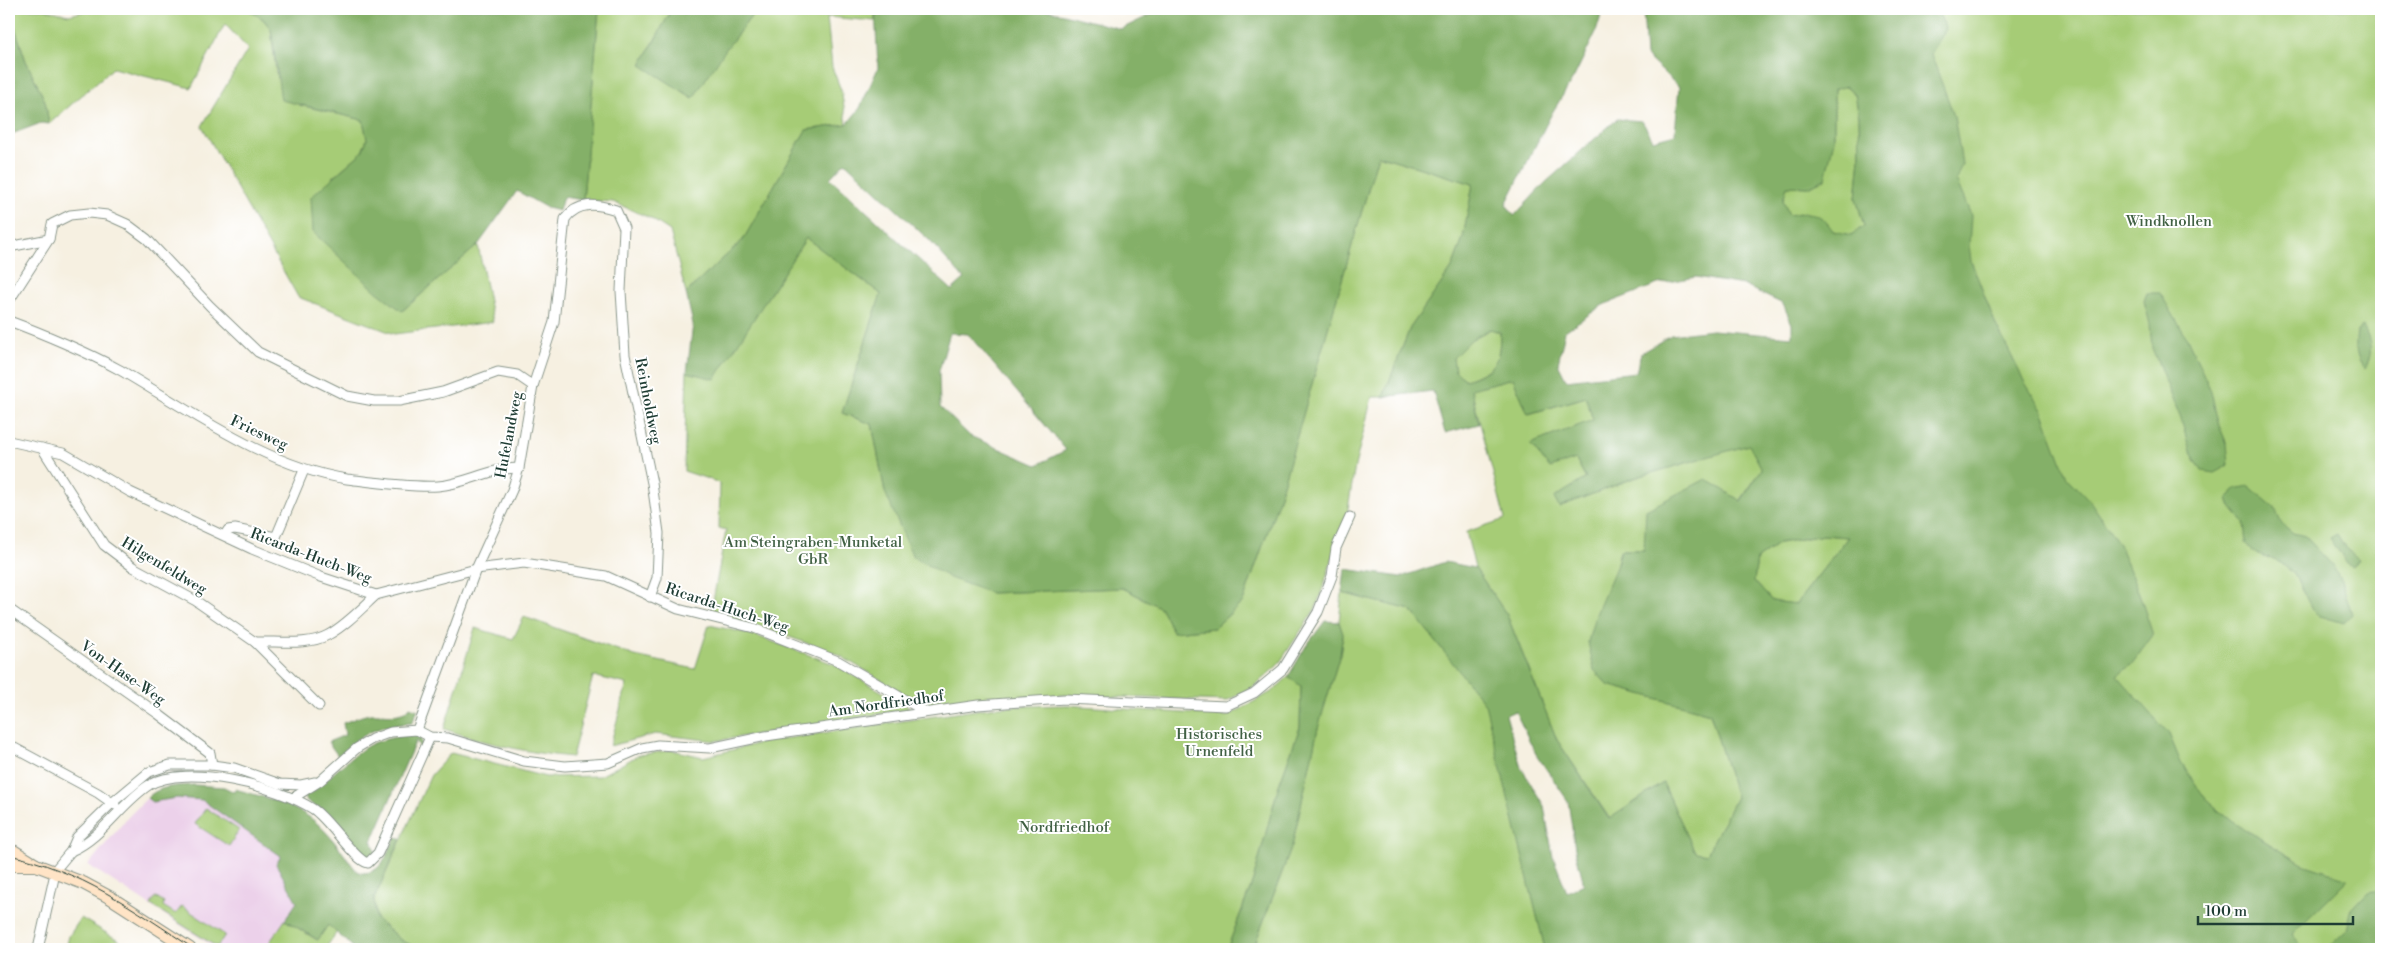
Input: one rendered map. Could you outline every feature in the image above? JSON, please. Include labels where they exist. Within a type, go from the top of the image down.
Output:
[{"type":"street","name":"Hufelandweg","points":[[417,730],[476,569],[512,490],[519,468],[533,386],[554,322],[565,219],[571,210],[589,205],[616,210]]},
{"type":"street","name":"Reinholdweg","points":[[616,210],[624,228],[621,291],[625,355],[652,483],[659,533],[657,578],[650,597]]},
{"type":"street","points":[[9,301],[49,239],[52,224],[70,215],[107,215],[127,224],[147,239],[210,306],[258,352],[346,396],[374,401],[399,401],[443,392],[498,372],[517,375],[533,386]]},
{"type":"street","points":[[9,247],[49,239]]},
{"type":"street","name":"Friesweg","points":[[9,321],[117,369],[219,429],[304,470],[347,479],[416,486],[439,486],[504,468],[519,468]]},
{"type":"street","name":"Ricarda-Huch-Weg","points":[[9,441],[63,452],[130,492],[252,549],[312,574],[376,595],[476,569],[524,563],[606,576],[678,609],[754,628],[838,660],[926,712]]},
{"type":"street","name":"Hilgenfeldweg","points":[[42,448],[104,544],[133,567],[196,601],[255,642],[319,706]]},
{"type":"street","name":"Ricarda-Huch-Weg","points":[[225,535],[228,530],[236,529],[276,537],[304,470]]},
{"type":"street","name":"Am Nordfriedhof","points":[[430,737],[448,738],[524,760],[574,766],[608,763],[650,746],[671,745],[710,748],[766,736],[978,704],[1065,699],[1226,706],[1254,693],[1283,669],[1315,617],[1332,576],[1336,548],[1350,517]]},
{"type":"street","points":[[255,642],[302,641],[327,636],[376,595]]},
{"type":"street","name":"Von-Hase-Weg","points":[[9,609],[157,713],[210,753],[212,765]]},
{"type":"street","points":[[71,851],[87,844],[149,785],[175,778],[219,778],[238,781],[293,798],[324,817],[359,859],[368,863],[378,853],[430,737],[417,730],[391,732],[372,739],[357,748],[320,780],[293,798]]},
{"type":"street","points":[[9,745],[113,802],[121,810]]},
{"type":"street","points":[[38,949],[55,871],[71,851],[77,837],[113,802],[149,772],[170,765],[212,765],[234,768],[280,784],[301,785],[320,780]]},
{"type":"street","points":[[9,850],[36,865],[55,871],[111,898],[190,949]]},
{"type":"street","points":[[9,865],[36,865]]},
{"type":"shaded area","points":[[147,798],[152,802],[177,798],[202,800],[282,856],[276,864],[297,902],[265,949],[217,949],[88,865],[128,817]]},
{"type":"green space","points":[[9,9],[44,9],[69,15],[94,9],[247,9],[263,19],[271,29],[276,73],[299,105],[363,120],[367,139],[362,152],[333,177],[402,311],[478,245],[493,322],[394,334],[298,297],[202,126],[248,49],[225,24],[191,88],[113,68],[49,124],[45,101],[26,61]]},
{"type":"green space","points":[[247,9],[599,9],[583,200],[563,197],[559,211],[547,208],[517,191],[478,245],[402,311],[376,291],[313,232],[311,197],[362,152],[367,139],[363,120],[281,100],[271,29],[263,19]]},
{"type":"green space","points":[[599,9],[672,9],[641,65],[726,49],[757,9],[875,9],[875,21],[827,17],[832,67],[841,90],[847,124],[806,130],[743,240],[686,293],[670,231],[650,218],[613,202],[583,200]]},
{"type":"green space","points":[[672,9],[757,9],[726,49],[693,98],[641,65]]},
{"type":"green space","points":[[875,9],[1044,9],[1121,29],[1163,9],[1603,9],[1596,32],[1574,77],[1552,113],[1506,204],[1514,216],[1545,183],[1617,119],[1642,121],[1653,140],[1675,134],[1679,87],[1646,56],[1643,9],[1937,9],[1946,29],[1931,54],[1954,116],[1962,164],[1956,180],[1971,215],[1969,245],[1971,261],[1996,325],[2024,381],[2042,410],[2067,477],[2090,501],[2119,544],[2153,635],[2131,665],[2117,675],[2169,734],[2181,763],[2206,799],[2233,822],[2303,864],[2348,879],[2292,934],[2304,949],[1545,949],[1485,704],[1411,610],[1342,593],[1345,569],[1401,577],[1445,562],[1475,568],[1507,615],[1557,740],[1609,819],[1663,783],[1695,852],[1707,854],[1736,797],[1710,713],[1608,685],[1594,670],[1588,642],[1594,619],[1616,567],[1621,550],[1644,550],[1646,510],[1706,479],[1741,501],[1762,469],[1749,445],[1634,478],[1559,507],[1554,498],[1586,478],[1576,459],[1550,468],[1530,444],[1593,420],[1586,397],[1528,414],[1513,378],[1471,389],[1479,424],[1445,433],[1433,391],[1383,397],[1410,328],[1452,268],[1463,238],[1473,184],[1378,155],[1278,502],[1243,602],[1214,628],[1173,632],[1161,608],[1123,588],[991,593],[950,578],[913,557],[885,492],[872,424],[842,413],[881,294],[806,238],[715,379],[687,372],[693,324],[686,293],[743,240],[806,130],[847,124],[860,108],[878,68]],"holes":[[[1846,86],[1855,94],[1859,117],[1860,159],[1856,198],[1864,226],[1851,235],[1833,231],[1824,220],[1815,214],[1789,215],[1783,201],[1787,186],[1808,187],[1825,179],[1834,140],[1834,90]],[[845,162],[930,241],[964,279],[952,290],[830,178]],[[1696,277],[1743,285],[1783,304],[1792,324],[1792,337],[1712,330],[1671,335],[1641,353],[1636,372],[1566,380],[1558,364],[1565,331],[1603,305],[1658,284]],[[1490,329],[1500,332],[1497,358],[1490,369],[1484,373],[1466,380],[1455,371],[1453,358],[1472,339]],[[950,333],[968,334],[1066,450],[1037,465],[970,436],[940,407],[939,371]],[[1823,535],[1848,537],[1796,604],[1772,601],[1754,581],[1757,559],[1779,543]],[[1515,711],[1536,754],[1568,801],[1575,849],[1584,884],[1567,892],[1553,857],[1544,806],[1521,767],[1506,715]]]},
{"type":"green space","name":"Windknollen","points":[[1866,9],[2381,9],[2381,946],[2372,949],[2219,949]]},
{"type":"green space","points":[[9,11],[26,61],[45,101],[49,124],[41,123],[9,135]]},
{"type":"green space","points":[[1846,86],[1855,94],[1859,117],[1860,159],[1856,198],[1864,226],[1851,235],[1833,231],[1805,212],[1789,215],[1783,201],[1787,186],[1808,187],[1834,140],[1834,90]]},
{"type":"green space","name":"Am Steingraben-Munketal GbR","points":[[1378,155],[1473,184],[1463,238],[1452,268],[1410,328],[1383,397],[1372,397],[1355,466],[1347,515],[1316,608],[1278,665],[1252,688],[1226,701],[1064,695],[978,700],[927,707],[837,654],[756,625],[711,612],[726,530],[719,528],[720,483],[684,471],[687,372],[715,378],[806,238],[881,294],[842,413],[872,424],[885,492],[991,593],[1123,588],[1161,608],[1173,632],[1214,628],[1243,602],[1278,502]]},
{"type":"green space","points":[[2147,293],[2160,293],[2187,338],[2211,391],[2218,423],[2227,444],[2229,465],[2214,473],[2202,471],[2190,451],[2181,419],[2152,348],[2150,324],[2144,301]]},
{"type":"green space","points":[[2363,327],[2370,343],[2370,353],[2365,369],[2359,361],[2356,347],[2357,331]]},
{"type":"green space","points":[[1491,329],[1500,332],[1497,358],[1490,368],[1466,380],[1455,371],[1453,358],[1472,339]]},
{"type":"green space","points":[[1513,378],[1529,414],[1586,397],[1593,420],[1576,459],[1586,479],[1554,498],[1559,507],[1634,478],[1749,444],[1762,469],[1740,501],[1644,550],[1620,550],[1616,567],[1608,685],[1710,713],[1736,797],[1707,854],[1695,852],[1663,783],[1610,819],[1557,740],[1507,615],[1475,568],[1466,532],[1505,519],[1471,389]]},
{"type":"green space","points":[[2249,486],[2275,508],[2281,523],[2293,533],[2305,536],[2332,565],[2341,580],[2352,614],[2344,623],[2317,615],[2313,611],[2294,574],[2281,563],[2250,550],[2246,544],[2244,523],[2231,507],[2228,498],[2235,489]]},
{"type":"green space","points":[[2337,534],[2346,549],[2359,559],[2353,567],[2347,564],[2330,538]]},
{"type":"green space","points":[[1823,535],[1848,537],[1796,604],[1772,601],[1754,581],[1757,559],[1779,543]]},
{"type":"green space","points":[[1342,593],[1411,610],[1486,704],[1545,949],[1253,949],[1292,846],[1318,728],[1340,654],[1343,634],[1339,622]]},
{"type":"green space","points":[[524,617],[635,656],[695,669],[709,625],[751,634],[834,664],[912,709],[715,741],[655,734],[610,746],[627,684],[593,676],[572,757],[507,747],[444,729],[475,628],[513,639]]},
{"type":"green space","points":[[1325,621],[1339,622],[1343,634],[1340,654],[1318,728],[1292,846],[1253,949],[1227,949],[1253,881],[1278,788],[1300,727],[1301,686],[1288,677],[1306,646]]},
{"type":"green space","name":"Nordfriedhof","points":[[1288,677],[1301,686],[1300,727],[1278,788],[1253,881],[1227,949],[403,949],[401,940],[376,919],[374,899],[431,775],[451,753],[546,777],[600,776],[639,755],[672,750],[703,757],[769,741],[996,707],[1066,705],[1228,716],[1273,691]]},
{"type":"green space","points":[[410,707],[418,710],[412,723],[379,728],[356,741],[338,756],[328,742],[345,735],[343,723],[361,716],[402,713]]},
{"type":"green space","points":[[407,735],[420,736],[422,743],[420,748],[416,740],[372,841],[376,852],[367,858],[360,856],[329,817],[306,800],[305,795],[355,754],[373,743]]},
{"type":"green space","points":[[194,785],[224,787],[234,792],[235,789],[280,802],[301,812],[324,830],[356,870],[361,873],[379,867],[395,838],[401,839],[374,899],[376,919],[401,940],[419,949],[355,949],[328,925],[318,940],[285,920],[297,902],[276,864],[281,856],[202,800],[177,798],[152,802],[147,798],[163,788]]},
{"type":"green space","points":[[206,808],[239,830],[229,846],[195,824]]},
{"type":"green space","points":[[2381,890],[2381,949],[2326,949],[2347,930],[2351,910],[2368,892]]},
{"type":"green space","points":[[155,897],[164,903],[163,906],[176,914],[182,906],[225,935],[217,947],[151,905]]},
{"type":"green space","points":[[81,918],[120,941],[116,949],[66,949],[69,936]]},
{"type":"green space","points":[[285,920],[317,940],[328,925],[337,932],[325,949],[265,949]]},
{"type":"tram line","points":[[9,855],[34,861],[83,881],[128,906],[194,949]]},
{"type":"park label","name":"Historisches Urnenfeld","points":[[1219,742]]}]
